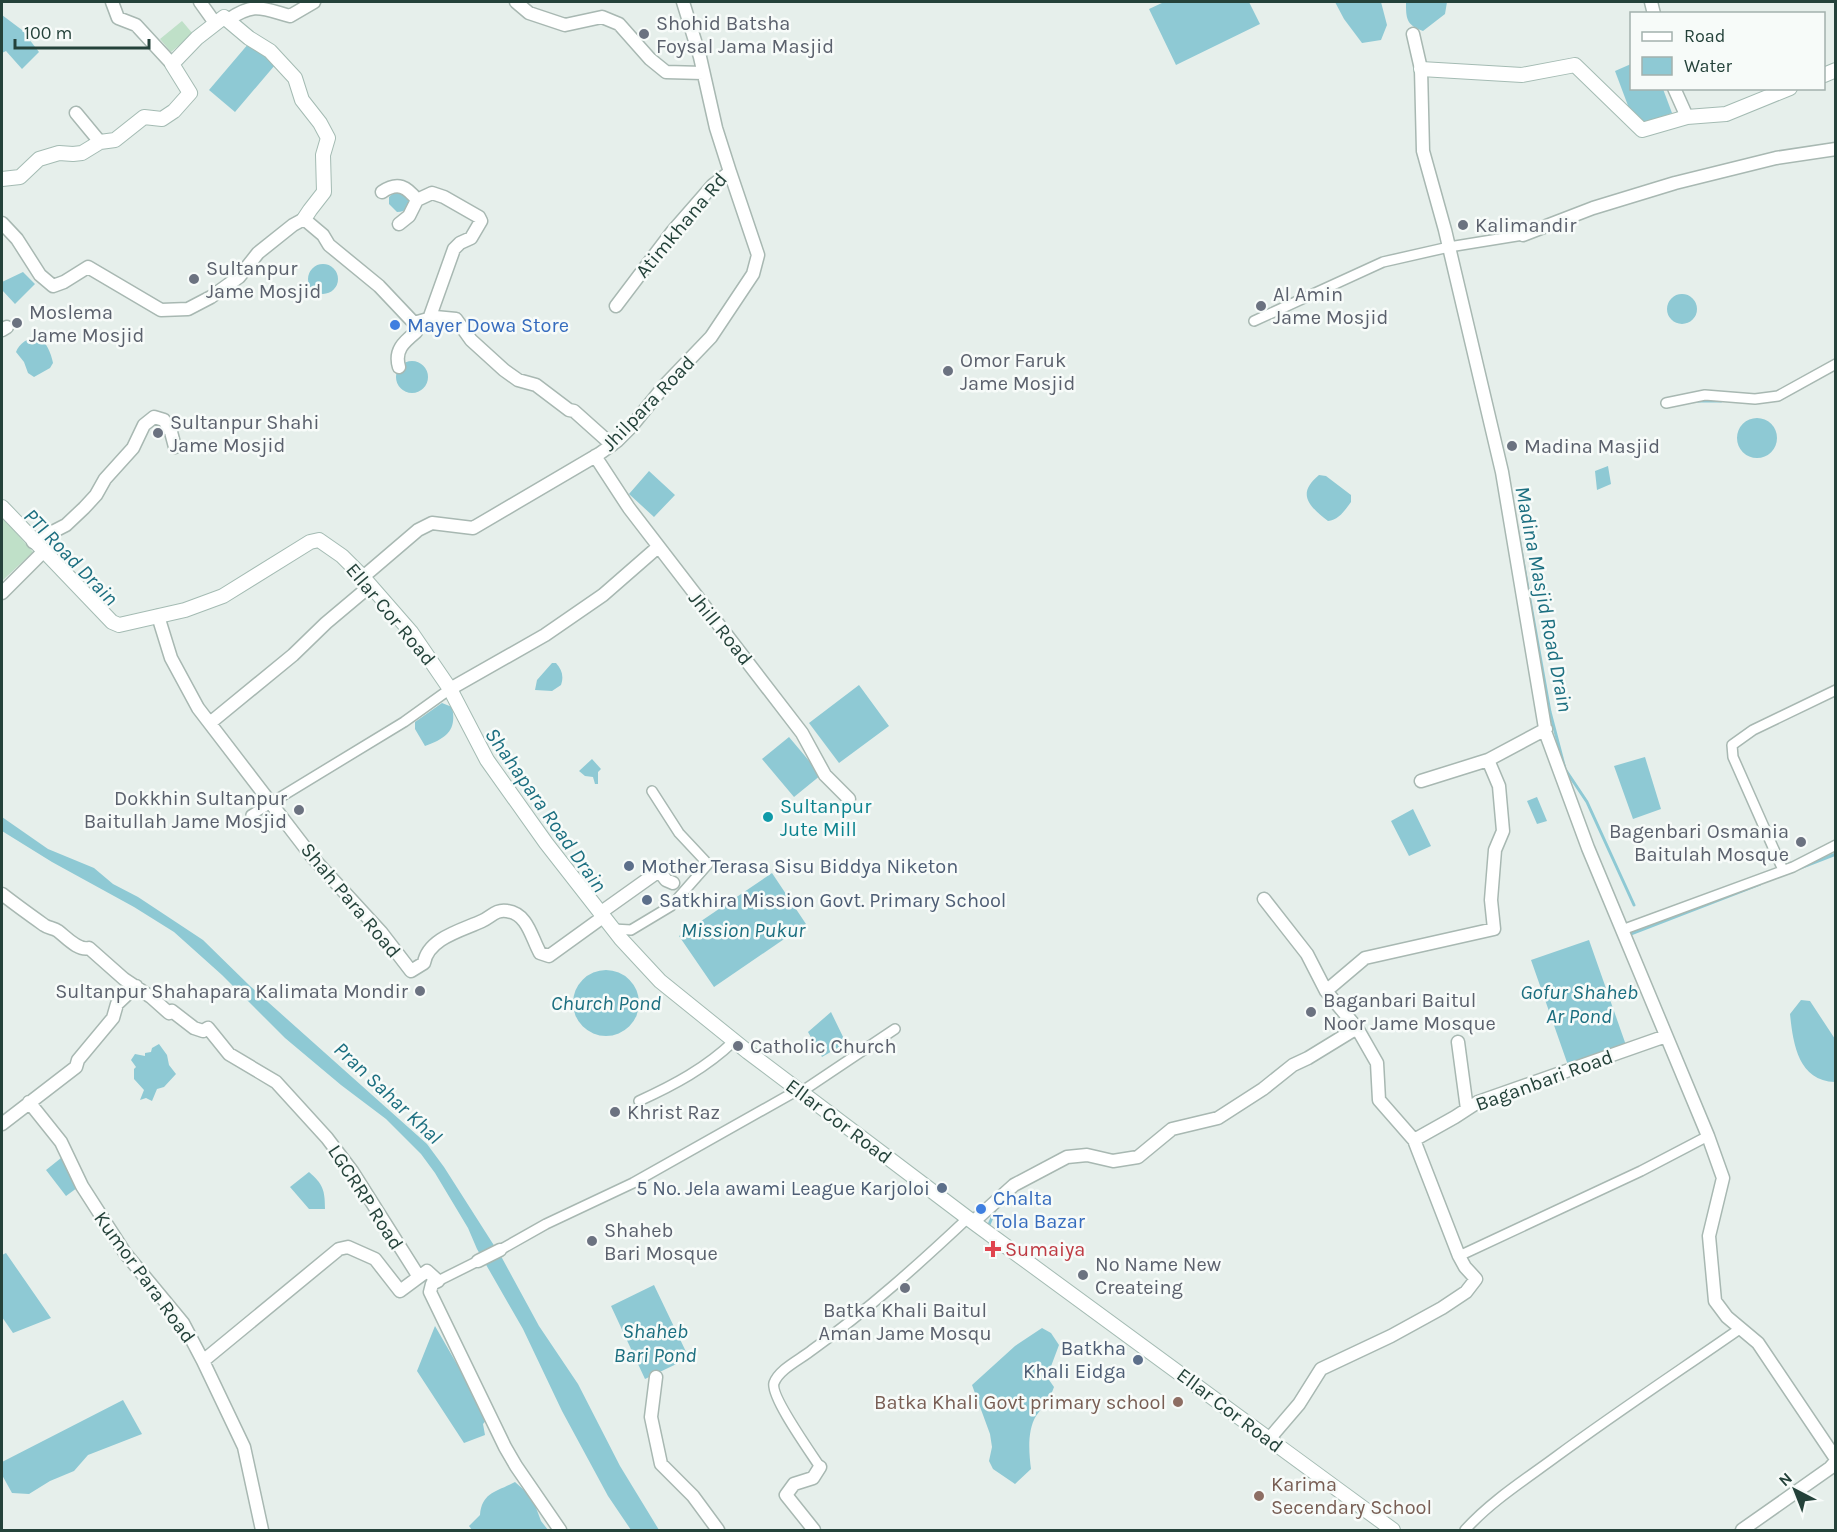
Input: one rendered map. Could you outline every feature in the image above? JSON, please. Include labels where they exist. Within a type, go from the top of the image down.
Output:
[{"type":"main road","points":[[2,179],[20,177],[39,159],[59,153],[82,153],[100,142],[115,140],[144,117],[162,119],[174,111],[190,93],[172,64],[179,55],[222,22],[270,51],[295,78],[302,100],[320,123],[328,138],[322,155],[324,192],[304,219]]},
{"type":"main road","points":[[1421,69],[1522,75],[1575,65],[1642,130],[1687,117],[1726,114],[1785,90]]},
{"type":"main road","points":[[2,507],[112,622],[119,625],[158,616]]},
{"type":"main road","name":"Ellar Cor Road","points":[[158,616],[185,610],[223,597],[310,542],[319,540],[342,556],[411,632],[450,689],[487,760],[546,843],[613,929],[660,981],[800,1091],[1393,1530]]},
{"type":"street","points":[[112,2],[118,18],[136,25],[172,64]]},
{"type":"street","points":[[200,2],[222,22],[247,9],[261,8],[290,16],[314,2]]},
{"type":"street","points":[[516,2],[529,14],[565,25],[602,17],[618,24],[650,59],[666,72],[704,73]]},
{"type":"street","name":"Atimkhana Rd","points":[[616,306],[672,232],[713,184],[730,172],[683,2]]},
{"type":"street","points":[[1413,34],[1421,69],[1423,150],[1449,247],[1502,472],[1546,729],[1588,848],[1723,1178],[1710,1236],[1715,1301],[1727,1317],[1758,1343],[1836,1460],[1830,1468],[1742,1530]]},
{"type":"street","points":[[1675,90],[1687,117]]},
{"type":"street","points":[[76,112],[100,142]]},
{"type":"street","points":[[1254,321],[1383,262],[1523,234],[1593,208],[1675,183],[1776,158],[1836,149]]},
{"type":"street","name":"Jhilpara Road","points":[[210,723],[293,656],[418,530],[432,523],[473,528],[595,456],[612,445],[631,427],[665,385],[711,338],[753,274],[758,255],[730,172]]},
{"type":"street","points":[[382,192],[388,188],[401,186],[408,188],[417,200]]},
{"type":"street","points":[[399,224],[409,216],[417,200],[432,193],[478,217],[481,221],[471,238],[454,249],[429,319]]},
{"type":"street","points":[[2,223],[17,239],[40,275],[53,286],[88,267],[161,310],[188,309],[211,297],[238,277],[258,253],[304,219],[323,235],[329,245],[380,286],[414,323],[416,332],[400,346],[399,367]]},
{"type":"street","points":[[414,323],[435,317],[456,319],[471,340],[504,370],[518,380],[536,385],[569,410],[574,411],[612,445]]},
{"type":"street","points":[[458,318],[473,338],[507,367]]},
{"type":"street","points":[[1666,403],[1705,395],[1755,399],[1778,396],[1836,364]]},
{"type":"street","points":[[2,593],[38,547],[66,525],[96,495],[105,479],[133,448],[144,425],[149,420],[154,417],[164,420],[171,432],[175,447]]},
{"type":"street","name":"Jhill Road","points":[[595,456],[658,547],[802,733],[825,775],[849,799]]},
{"type":"street","points":[[251,815],[404,722],[450,689],[544,636],[603,595],[658,547]]},
{"type":"street","name":"Shah Para Road","points":[[158,616],[171,658],[198,708],[313,858],[381,932],[411,971],[424,963],[425,956],[447,936],[488,919],[497,911],[509,910],[525,920],[540,953],[549,956],[602,915]]},
{"type":"street","points":[[1783,870],[1733,757],[1732,745],[1753,730],[1836,690]]},
{"type":"street","points":[[1421,781],[1488,760],[1546,729]]},
{"type":"street","points":[[1326,991],[1365,958],[1494,929],[1491,900],[1495,850],[1503,831],[1499,786],[1488,760]]},
{"type":"street","points":[[613,929],[631,930],[671,906],[708,864],[684,839],[652,791]]},
{"type":"street","points":[[1622,930],[1783,870],[1836,845]]},
{"type":"street","points":[[602,915],[659,871],[666,880],[673,883]]},
{"type":"street","name":"LGCRRP Road","points":[[2,894],[23,912],[57,930],[81,948],[89,948],[169,1013],[172,1011],[194,1028],[203,1031],[208,1028],[229,1054],[276,1082],[327,1138],[352,1171],[418,1277]]},
{"type":"street","points":[[1264,899],[1307,954],[1326,991],[1357,1028],[1377,1062],[1379,1100],[1414,1140],[1459,1256],[1476,1279],[1466,1292],[1442,1308],[1391,1336],[1321,1369],[1299,1404],[1269,1439]]},
{"type":"street","points":[[2,1124],[76,1067],[78,1060],[113,1018],[117,1004],[136,986]]},
{"type":"street","points":[[807,1528],[786,1495],[794,1484],[813,1478],[820,1467],[781,1406],[775,1392],[774,1384],[783,1371],[847,1324],[1014,1185],[1067,1157],[1087,1155],[1113,1161],[1138,1157],[1172,1129],[1218,1118],[1263,1089],[1293,1065],[1357,1028]]},
{"type":"street","points":[[560,1530],[505,1447],[430,1292],[432,1284],[546,1224],[633,1183],[800,1091],[896,1029]]},
{"type":"street","name":"Baganbari Road","points":[[1414,1140],[1478,1102],[1666,1036]]},
{"type":"street","points":[[639,1101],[696,1072],[719,1056],[734,1041]]},
{"type":"street","points":[[1458,1042],[1467,1109]]},
{"type":"street","name":"Kumor Para Road","points":[[29,1102],[61,1142],[82,1186],[124,1252],[183,1323],[244,1447],[261,1530]]},
{"type":"street","points":[[1459,1256],[1708,1137]]},
{"type":"street","points":[[203,1361],[339,1249],[348,1247],[375,1259],[400,1291],[427,1271],[438,1281]]},
{"type":"street","points":[[1465,1530],[1499,1499],[1538,1469],[1741,1328]]},
{"type":"street","points":[[656,1377],[651,1418],[661,1464],[693,1496],[718,1530]]},
{"type":"green space","points":[[182,21],[193,34],[171,52],[160,39]]},
{"type":"green space","points":[[2,517],[33,552],[2,581]]},
{"type":"water","points":[[1164,2],[1249,2],[1260,24],[1176,65],[1149,9]]},
{"type":"water","points":[[1335,2],[1381,2],[1387,25],[1381,40],[1362,43],[1344,19]]},
{"type":"water","points":[[1406,2],[1447,2],[1445,14],[1423,31],[1413,26],[1408,20]]},
{"type":"water","points":[[2,15],[22,30],[39,52],[22,69],[6,51],[2,53]]},
{"type":"water","points":[[249,43],[275,65],[235,112],[209,90]]},
{"type":"water","points":[[1630,64],[1630,90],[1663,90],[1672,113],[1636,127],[1615,71]]},
{"type":"water","points":[[397,190],[411,199],[407,208],[400,212],[389,204],[389,197]]},
{"type":"water","points":[[323,264],[334,268],[338,279],[334,290],[323,294],[312,290],[308,279],[312,268]]},
{"type":"water","points":[[23,272],[35,284],[15,304],[2,290],[2,282]]},
{"type":"water","points":[[1682,294],[1688,295],[1696,303],[1696,315],[1688,323],[1682,324],[1676,323],[1668,315],[1667,309],[1668,303],[1676,295]]},
{"type":"water","points":[[38,337],[48,348],[53,363],[50,368],[34,377],[28,373],[24,362],[16,352],[24,342]]},
{"type":"water","points":[[412,361],[423,366],[428,377],[423,388],[412,393],[401,388],[396,377],[401,366]]},
{"type":"water","points":[[1757,418],[1771,424],[1777,438],[1771,452],[1757,458],[1743,452],[1737,438],[1743,424]]},
{"type":"water","points":[[1608,466],[1611,484],[1597,490],[1595,471]]},
{"type":"water","points":[[649,471],[675,495],[654,517],[629,494]]},
{"type":"water","points":[[1319,475],[1326,476],[1351,495],[1351,502],[1339,517],[1328,521],[1311,505],[1307,494],[1308,488]]},
{"type":"water","points":[[552,663],[556,663],[561,671],[561,685],[552,691],[535,690],[537,680]]},
{"type":"water","points":[[859,685],[889,726],[839,763],[809,723]]},
{"type":"water","points":[[442,703],[452,707],[453,722],[445,736],[425,746],[415,729],[415,722]]},
{"type":"water","points":[[789,737],[821,775],[794,797],[762,759]]},
{"type":"water","points":[[1645,757],[1661,809],[1633,819],[1614,766]]},
{"type":"water","points":[[592,759],[601,769],[598,772],[598,784],[595,784],[593,777],[585,776],[579,771]]},
{"type":"water","points":[[1537,797],[1547,821],[1537,824],[1527,801]]},
{"type":"water","points":[[1413,809],[1431,846],[1409,856],[1391,821]]},
{"type":"water","points":[[2,817],[48,849],[94,868],[113,884],[138,897],[203,940],[250,986],[427,1144],[502,1258],[539,1326],[578,1384],[620,1466],[659,1530],[631,1530],[608,1496],[562,1411],[523,1329],[477,1249],[468,1228],[421,1154],[386,1119],[285,1038],[222,975],[174,932],[2,831]]},
{"type":"water","name":"Mission Pukur","points":[[772,873],[806,924],[714,987],[679,936]]},
{"type":"water","name":"Gofur Shaheb Ar Pond","points":[[1589,940],[1627,1048],[1569,1068],[1531,960]]},
{"type":"water","name":"Church Pond","points":[[606,970],[619,973],[629,980],[636,990],[639,1003],[636,1016],[629,1026],[619,1033],[606,1036],[593,1033],[583,1026],[576,1016],[573,1003],[576,990],[583,980],[593,973]]},
{"type":"water","points":[[1801,1000],[1810,1001],[1835,1039],[1835,1082],[1813,1075],[1805,1068],[1800,1058],[1793,1037],[1790,1014]]},
{"type":"water","points":[[831,1012],[846,1043],[822,1057],[808,1032]]},
{"type":"water","points":[[159,1044],[176,1074],[164,1087],[157,1089],[152,1101],[146,1098],[140,1100],[144,1090],[134,1079],[136,1067],[131,1060],[135,1054],[145,1056],[145,1053],[151,1052],[152,1048]]},
{"type":"water","points":[[61,1158],[81,1185],[66,1196],[46,1170]]},
{"type":"water","points":[[309,1172],[322,1188],[325,1209],[309,1209],[290,1187]]},
{"type":"water","points":[[6,1253],[51,1318],[13,1333],[2,1317],[2,1255]]},
{"type":"water","name":"Shaheb Bari Pond","points":[[654,1285],[689,1358],[645,1379],[611,1306]]},
{"type":"water","points":[[435,1326],[488,1418],[483,1424],[485,1435],[464,1443],[417,1371]]},
{"type":"water","points":[[1042,1328],[1051,1333],[1059,1345],[1047,1377],[1054,1387],[1031,1428],[1029,1449],[1031,1469],[1015,1484],[993,1469],[989,1461],[992,1447],[990,1434],[972,1385],[1015,1346]]},
{"type":"water","points":[[123,1400],[142,1434],[88,1455],[74,1471],[50,1481],[29,1494],[12,1493],[2,1475],[2,1462]]},
{"type":"water","points":[[515,1482],[532,1497],[541,1521],[548,1530],[472,1530],[469,1526],[480,1515],[481,1507],[487,1497]]},
{"type":"waterway","points":[[1698,401],[1721,401]]},
{"type":"waterway","name":"Madina Masjid Road Drain","points":[[1517,527],[1550,712],[1565,769],[1587,802],[1634,905]]},
{"type":"waterway","points":[[1800,868],[1836,854]]},
{"type":"waterway","points":[[1628,935],[1760,884]]},
{"type":"waterway","points":[[988,1227],[996,1208]]},
{"type":"place","name":"Shohid Batsha Foysal Jama Masjid","points":[[644,34]]},
{"type":"place","name":"Kalimandir","points":[[1463,225]]},
{"type":"place","name":"Sultanpur Jame Mosjid","points":[[194,279]]},
{"type":"place","name":"Al Amin Jame Mosjid","points":[[1261,306]]},
{"type":"place","name":"Moslema Jame Mosjid","points":[[17,323]]},
{"type":"place","name":"Mayer Dowa Store","points":[[395,325]]},
{"type":"place","name":"Omor Faruk Jame Mosjid","points":[[948,371]]},
{"type":"place","name":"Sultanpur Shahi Jame Mosjid","points":[[158,433]]},
{"type":"place","name":"Madina Masjid","points":[[1512,446]]},
{"type":"place","name":"Dokkhin Sultanpur Baitullah Jame Mosjid","points":[[299,810]]},
{"type":"place","name":"Sultanpur Jute Mill","points":[[768,817]]},
{"type":"place","name":"Bagenbari Osmania Baitulah Mosque","points":[[1801,842]]},
{"type":"place","name":"Mother Terasa Sisu Biddya Niketon","points":[[629,866]]},
{"type":"place","name":"Satkhira Mission Govt. Primary School","points":[[647,900]]},
{"type":"place","name":"Sultanpur Shahapara Kalimata Mondir","points":[[420,991]]},
{"type":"place","name":"Baganbari Baitul Noor Jame Mosque","points":[[1311,1012]]},
{"type":"place","name":"Catholic Church","points":[[738,1046]]},
{"type":"place","name":"Khrist Raz","points":[[615,1112]]},
{"type":"place","name":"5 No. Jela awami League Karjoloi","points":[[942,1188]]},
{"type":"place","name":"Chalta Tola Bazar","points":[[981,1209]]},
{"type":"place","name":"Shaheb Bari Mosque","points":[[592,1241]]},
{"type":"place","name":"Sumaiya","points":[[993,1249]]},
{"type":"place","name":"No Name New Createing","points":[[1083,1275]]},
{"type":"place","name":"Batka Khali Baitul Aman Jame Mosqu","points":[[905,1288]]},
{"type":"place","name":"Batkha Khali Eidga","points":[[1138,1360]]},
{"type":"place","name":"Batka Khali Govt primary school","points":[[1178,1402]]},
{"type":"place","name":"Karima Secendary School","points":[[1259,1496]]},
{"type":"water label","name":"PTI Road Drain","points":[[71,557]]},
{"type":"water label","name":"Shahapara Road Drain","points":[[546,810]]},
{"type":"water label","name":"Pran Sahar Khal","points":[[388,1093]]}]
